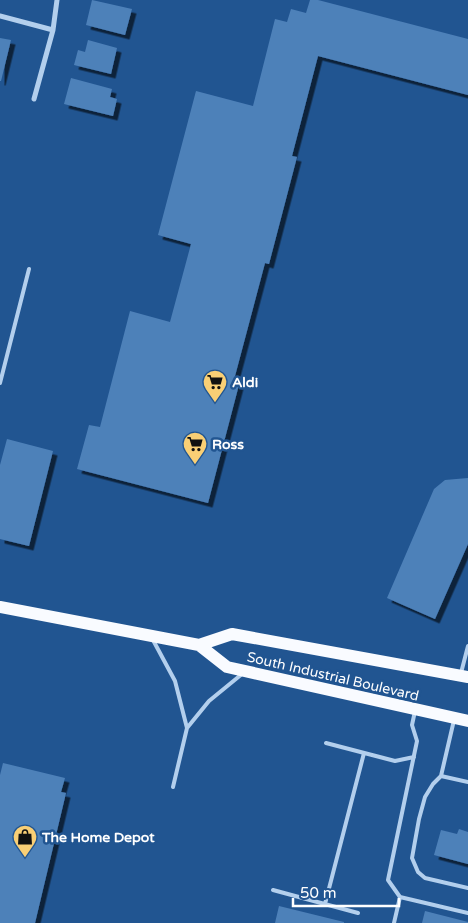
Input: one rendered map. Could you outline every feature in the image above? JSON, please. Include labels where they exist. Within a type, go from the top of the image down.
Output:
[{"type":"main road","name":"South Industrial Boulevard","points":[[0,607],[199,644],[232,634],[464,676]]},
{"type":"main road","name":"South Industrial Boulevard","points":[[199,644],[227,667],[468,721]]},
{"type":"street","points":[[34,99],[54,30],[57,0]]},
{"type":"street","points":[[0,16],[54,30]]},
{"type":"lane","points":[[0,383],[29,269]]},
{"type":"lane","points":[[151,636],[175,682],[187,728]]},
{"type":"lane","points":[[464,676],[468,646]]},
{"type":"lane","points":[[173,787],[187,728],[209,701],[246,671]]},
{"type":"lane","points":[[416,710],[412,725],[417,741],[388,880],[400,897],[468,914]]},
{"type":"lane","points":[[455,718],[441,776],[433,784],[425,797],[412,858],[418,872],[425,878],[468,888]]},
{"type":"lane","points":[[326,743],[395,761],[414,757]]},
{"type":"lane","points":[[325,904],[364,753]]},
{"type":"lane","points":[[441,776],[468,782]]},
{"type":"lane","points":[[273,890],[358,913]]},
{"type":"lane","points":[[394,923],[400,897]]},
{"type":"building","points":[[92,0],[132,9],[125,35],[86,25]]},
{"type":"building","points":[[310,0],[318,0],[468,39],[468,95],[318,56],[292,156],[297,157],[269,264],[265,263],[235,376],[241,377],[208,503],[77,469],[89,425],[100,427],[130,311],[170,322],[191,244],[158,235],[196,91],[253,106],[275,19],[287,22],[291,9],[306,13]]},
{"type":"building","points":[[0,38],[11,40],[1,81],[0,81]]},
{"type":"building","points":[[88,40],[117,48],[111,74],[74,65],[78,50],[85,52]]},
{"type":"building","points":[[71,78],[112,89],[110,97],[117,99],[113,116],[64,104]]},
{"type":"building","points":[[7,439],[53,451],[29,546],[0,539],[0,465]]},
{"type":"building","points":[[468,478],[468,544],[435,619],[387,598],[434,489],[445,480]]},
{"type":"building","name":"The Home Depot","points":[[3,763],[65,778],[61,792],[66,793],[35,923],[0,923],[0,775]]},
{"type":"building","points":[[459,829],[468,832],[468,864],[434,855],[441,830],[457,834]]},
{"type":"building","points":[[279,906],[344,922],[344,923],[275,923]]},
{"type":"building","points":[[425,911],[468,922],[468,923],[422,923]]},
{"type":"place","name":"Aldi","points":[[215,403]]},
{"type":"place","name":"Ross","points":[[195,465]]},
{"type":"place","name":"The Home Depot","points":[[25,858]]}]
